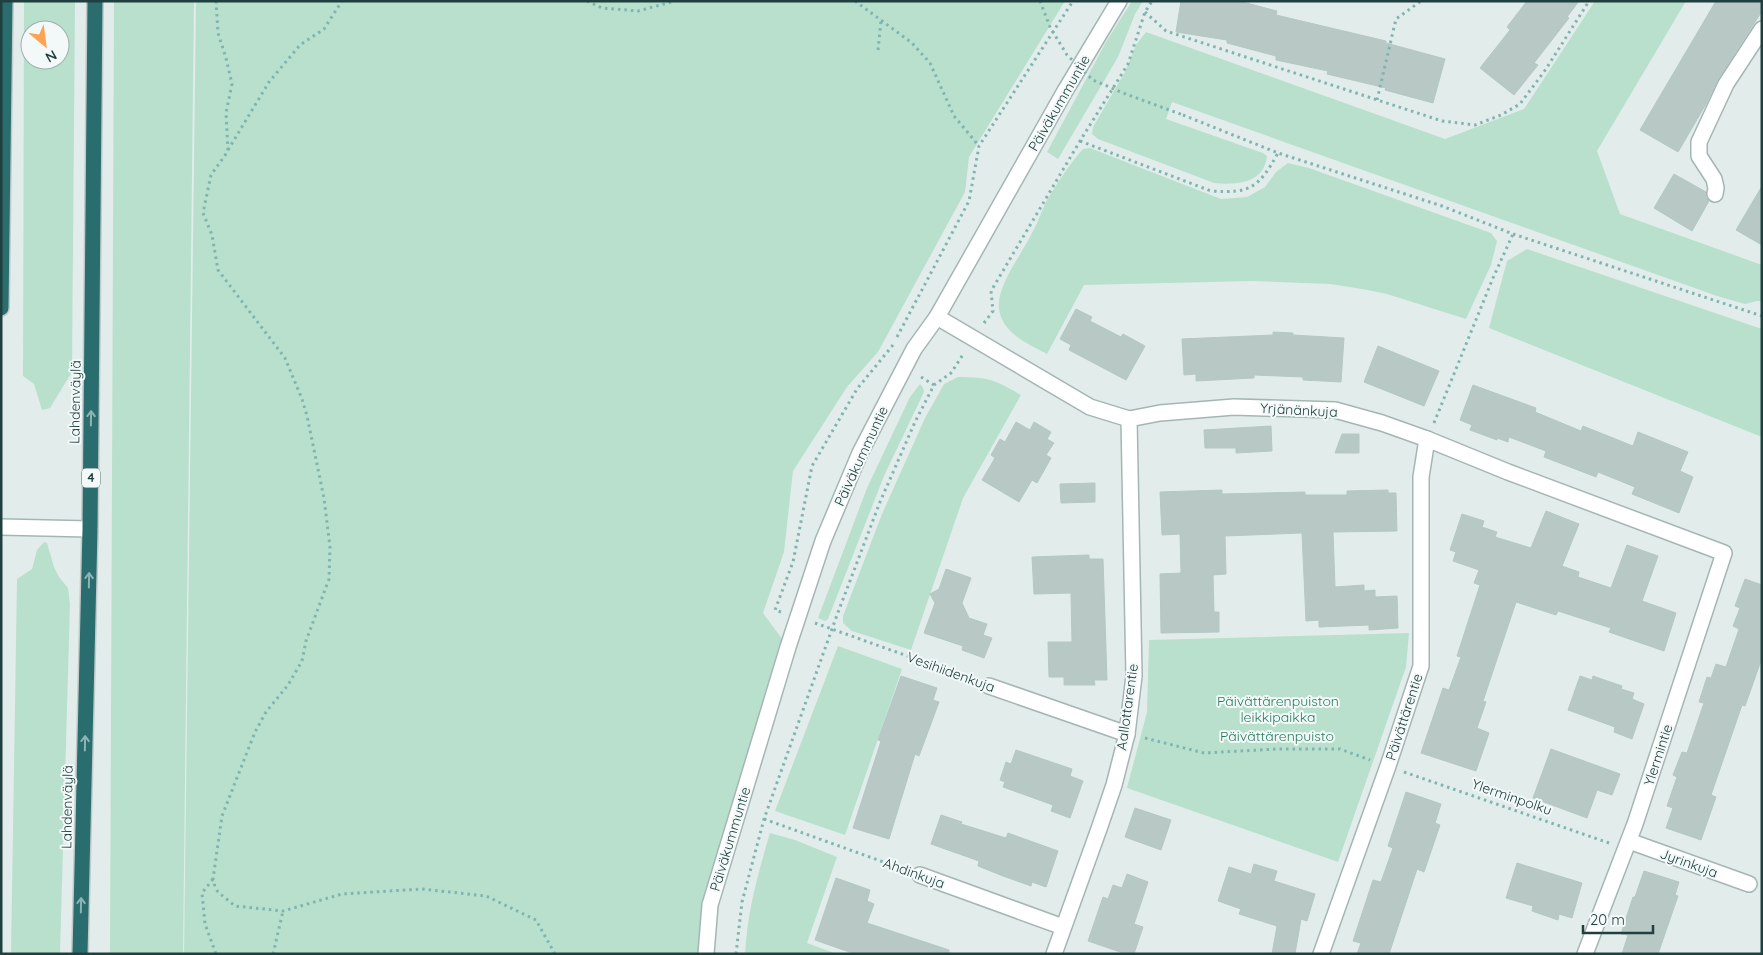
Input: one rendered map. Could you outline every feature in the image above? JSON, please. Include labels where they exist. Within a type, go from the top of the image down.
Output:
[{"type":"highway","points":[[1,308],[5,1]]},
{"type":"highway","name":"Lahdenväylä","points":[[80,954],[90,529],[95,1]]},
{"type":"street","name":"Päiväkummuntie","points":[[706,954],[710,905],[797,617],[823,541],[860,453],[910,358],[936,317],[1119,1]]},
{"type":"street","points":[[1715,194],[1714,179],[1699,156],[1699,142],[1726,84],[1762,29]]},
{"type":"street","name":"Yrjänänkuja","points":[[936,317],[1090,407],[1129,419],[1160,413],[1234,407],[1335,410],[1427,439],[1724,553]]},
{"type":"street","name":"Aallottarentie","points":[[1054,954],[1108,801],[1127,734],[1134,676],[1129,419]]},
{"type":"street","name":"Päivättärentie","points":[[1320,954],[1388,766],[1421,666],[1421,476],[1427,439]]},
{"type":"street","points":[[1,527],[90,529]]},
{"type":"street","name":"Ylermintie","points":[[1585,954],[1629,842],[1724,553]]},
{"type":"street","name":"Vesihiidenkuja","points":[[989,686],[1127,734]]},
{"type":"street","name":"Jyrinkuja","points":[[1629,842],[1749,884]]},
{"type":"street","name":"Ahdinkuja","points":[[920,875],[1064,927]]},
{"type":"path","points":[[216,1],[218,33],[232,84],[226,113],[228,151]]},
{"type":"path","points":[[342,1],[324,29],[300,45],[269,82],[228,151],[211,175],[203,213],[212,234],[218,270],[285,358],[289,366],[307,416],[324,498],[330,547],[329,579],[306,641],[302,661],[288,686],[266,712],[255,732],[222,816],[213,879],[214,887],[235,906],[283,911],[342,894],[422,889],[486,896],[536,920],[555,954]]},
{"type":"path","points":[[587,1],[602,8],[638,11],[675,1]]},
{"type":"path","points":[[855,1],[912,43],[930,63],[954,116],[979,146],[1073,1]]},
{"type":"path","points":[[1040,1],[1050,27],[1068,55],[1093,80],[1278,153],[1442,206],[1513,234],[1762,316]]},
{"type":"path","points":[[736,954],[742,902],[764,818],[880,502],[915,422],[934,385],[951,373],[993,311],[991,291],[1128,64],[1145,12],[1152,1]]},
{"type":"path","points":[[1377,100],[1396,19],[1421,1]]},
{"type":"path","points":[[1145,12],[1166,31],[1442,121],[1475,125],[1501,115],[1520,104],[1546,69],[1589,1]]},
{"type":"path","points":[[878,50],[881,20]]},
{"type":"path","points":[[1080,141],[1211,191],[1230,192],[1251,188],[1265,176],[1278,153]]},
{"type":"path","name":"Vesihiidenkuja","points":[[979,146],[969,201],[892,346],[857,389],[812,466],[793,562],[775,610],[989,686]]},
{"type":"path","points":[[1427,439],[1513,234]]},
{"type":"path","name":"Ylerminpolku","points":[[1127,734],[1204,753],[1278,749],[1340,750],[1611,843],[1629,842]]},
{"type":"path","name":"Ahdinkuja","points":[[764,818],[920,875]]},
{"type":"path","points":[[213,879],[202,893],[205,924],[216,954]]},
{"type":"path","points":[[273,954],[283,911]]},
{"type":"green space","points":[[24,1],[75,1],[72,372],[50,408],[42,410],[34,384],[23,376],[24,70],[70,70],[70,20],[24,20]]},
{"type":"green space","points":[[114,1],[194,1],[183,954],[110,954]]},
{"type":"green space","points":[[196,1],[1065,1],[969,157],[965,192],[878,352],[847,387],[793,471],[784,552],[763,613],[788,647],[710,905],[706,954],[184,954]]},
{"type":"green space","points":[[1132,1],[1143,1],[1135,14],[1118,57],[1058,159],[1047,152],[1106,42]]},
{"type":"green space","points":[[1595,1],[1686,1],[1597,151],[1620,214],[1762,265],[1762,301],[1745,304],[1717,296],[1172,102],[1166,119],[1263,153],[1267,156],[1261,172],[1248,181],[1240,183],[1214,183],[1098,139],[1092,134],[1093,127],[1125,72],[1136,45],[1146,32],[1445,139],[1524,109]]},
{"type":"green space","points":[[1090,148],[1221,199],[1247,197],[1265,187],[1276,172],[1288,163],[1309,168],[1491,233],[1497,241],[1491,265],[1466,319],[1387,294],[1330,284],[1254,281],[1084,285],[1047,354],[1024,342],[1005,325],[999,309],[1001,290],[1050,195],[1083,149]]},
{"type":"green space","points":[[1527,249],[1762,329],[1762,437],[1489,328],[1507,261]]},
{"type":"green space","points":[[958,377],[991,380],[1021,395],[963,498],[911,650],[852,631],[843,623],[843,616],[882,514],[925,418],[944,384]]},
{"type":"green space","points":[[920,384],[924,392],[884,476],[828,619],[825,621],[818,618],[867,488],[910,397]]},
{"type":"green space","points":[[44,542],[47,543],[59,577],[68,588],[70,604],[60,954],[11,954],[17,579],[32,569],[37,550]]},
{"type":"green space","name":"Päivättärenpuisto","points":[[1409,633],[1406,667],[1338,862],[1127,788],[1147,712],[1149,640]]},
{"type":"green space","points":[[838,646],[902,669],[845,835],[775,811]]},
{"type":"green space","points":[[770,833],[795,840],[837,857],[807,943],[837,954],[745,954],[757,878]]},
{"type":"building","points":[[1181,1],[1239,1],[1277,11],[1276,15],[1386,41],[1386,43],[1445,59],[1433,103],[1385,90],[1386,88],[1327,74],[1328,71],[1276,60],[1276,56],[1227,43],[1227,40],[1176,32]]},
{"type":"building","points":[[1527,1],[1579,1],[1567,17],[1569,18],[1534,63],[1538,65],[1514,95],[1480,68],[1510,30],[1507,27]]},
{"type":"building","points":[[1716,1],[1762,1],[1762,11],[1718,79],[1678,152],[1640,130]]},
{"type":"building","points":[[1674,174],[1706,192],[1706,198],[1709,201],[1692,231],[1654,208]]},
{"type":"building","points":[[1762,186],[1762,245],[1736,230]]},
{"type":"building","points":[[1076,309],[1092,317],[1090,321],[1121,337],[1123,334],[1145,346],[1126,380],[1069,350],[1071,345],[1060,339]]},
{"type":"building","points":[[1273,332],[1344,338],[1341,382],[1303,380],[1303,377],[1254,375],[1254,378],[1196,381],[1196,374],[1184,375],[1182,339],[1273,335]]},
{"type":"building","points":[[1378,346],[1439,371],[1424,406],[1364,382]]},
{"type":"building","points":[[1473,385],[1536,408],[1535,412],[1581,431],[1583,426],[1633,446],[1638,432],[1688,452],[1680,471],[1693,477],[1679,513],[1632,494],[1635,487],[1598,472],[1596,477],[1544,457],[1546,451],[1509,437],[1508,442],[1470,430],[1472,425],[1460,420]]},
{"type":"building","points":[[1016,422],[1030,430],[1034,422],[1051,432],[1047,439],[1054,443],[1046,455],[1051,458],[1037,483],[1032,480],[1019,502],[982,480],[995,458],[991,455],[1000,439],[1005,442]]},
{"type":"building","points":[[1271,426],[1272,451],[1236,453],[1236,448],[1205,448],[1204,430]]},
{"type":"building","points":[[1342,434],[1359,434],[1359,453],[1335,453]]},
{"type":"building","points":[[1095,483],[1095,502],[1061,503],[1060,484]]},
{"type":"building","points":[[1222,490],[1222,494],[1305,492],[1305,495],[1347,495],[1347,491],[1388,490],[1388,493],[1396,493],[1397,531],[1333,532],[1335,587],[1364,585],[1364,591],[1375,590],[1375,597],[1397,596],[1398,628],[1369,630],[1369,625],[1319,627],[1319,620],[1306,621],[1302,533],[1225,536],[1226,574],[1213,575],[1214,612],[1219,612],[1219,632],[1161,633],[1160,574],[1181,573],[1180,534],[1162,535],[1160,492]]},
{"type":"building","points":[[1546,511],[1579,524],[1562,566],[1579,572],[1578,577],[1611,588],[1627,545],[1658,556],[1642,601],[1676,613],[1664,651],[1609,632],[1611,628],[1558,611],[1556,615],[1516,602],[1483,701],[1486,702],[1477,728],[1489,733],[1476,771],[1421,753],[1443,688],[1449,690],[1461,657],[1457,656],[1480,585],[1474,583],[1479,570],[1453,561],[1456,552],[1450,550],[1462,514],[1484,521],[1482,527],[1497,532],[1495,537],[1531,548]]},
{"type":"building","points":[[1089,555],[1089,559],[1103,559],[1107,680],[1094,680],[1095,685],[1064,685],[1064,677],[1049,677],[1048,642],[1072,642],[1071,593],[1034,594],[1032,557]]},
{"type":"building","points":[[946,569],[971,578],[962,603],[969,618],[987,624],[983,635],[992,638],[984,658],[962,650],[963,646],[924,633],[935,603],[930,594],[939,589]]},
{"type":"building","points":[[1745,579],[1762,585],[1762,658],[1745,706],[1742,705],[1711,795],[1716,797],[1701,840],[1666,828],[1673,808],[1667,806],[1677,777],[1673,775],[1682,752],[1687,753],[1704,703],[1699,702],[1707,677],[1711,678],[1716,664],[1726,667],[1739,629],[1733,626],[1740,608],[1735,606]]},
{"type":"building","points":[[901,676],[937,688],[933,700],[939,702],[919,756],[915,754],[889,839],[853,828],[881,741],[878,740]]},
{"type":"building","points":[[1580,676],[1592,680],[1593,676],[1622,686],[1621,689],[1634,693],[1632,699],[1644,704],[1632,739],[1614,732],[1615,727],[1568,710]]},
{"type":"building","points":[[1551,749],[1620,774],[1612,795],[1597,790],[1587,818],[1533,798]]},
{"type":"building","points":[[1016,750],[1072,769],[1070,776],[1083,781],[1070,818],[1051,811],[1053,805],[1003,787],[1005,782],[1000,780],[1006,762],[1011,764]]},
{"type":"building","points":[[1406,792],[1441,804],[1435,823],[1440,825],[1424,872],[1417,869],[1389,954],[1357,954],[1361,943],[1353,941],[1373,880],[1381,882],[1393,848],[1388,846]]},
{"type":"building","points":[[1135,808],[1171,820],[1161,850],[1125,837]]},
{"type":"building","points":[[941,815],[962,822],[961,824],[1006,838],[1008,833],[1058,851],[1046,887],[1032,882],[1031,886],[1003,876],[978,866],[979,861],[931,844]]},
{"type":"building","points":[[1517,863],[1582,883],[1572,918],[1559,914],[1558,920],[1532,911],[1533,906],[1506,898]]},
{"type":"building","points":[[1254,864],[1277,871],[1274,881],[1315,894],[1307,921],[1301,919],[1295,954],[1272,954],[1277,926],[1239,914],[1241,909],[1218,901],[1229,867],[1251,874]]},
{"type":"building","points":[[1644,871],[1679,882],[1675,895],[1678,896],[1658,954],[1622,954],[1628,935],[1621,934]]},
{"type":"building","points":[[1127,874],[1148,882],[1134,924],[1143,927],[1134,954],[1126,954],[1088,941],[1103,897],[1108,899],[1113,885],[1122,888]]},
{"type":"building","points":[[836,878],[870,890],[867,901],[874,904],[867,923],[949,950],[949,954],[855,954],[815,940]]},
{"type":"park label","name":"Päivättärenpuiston leikkipaikka","points":[[1278,710]]}]
